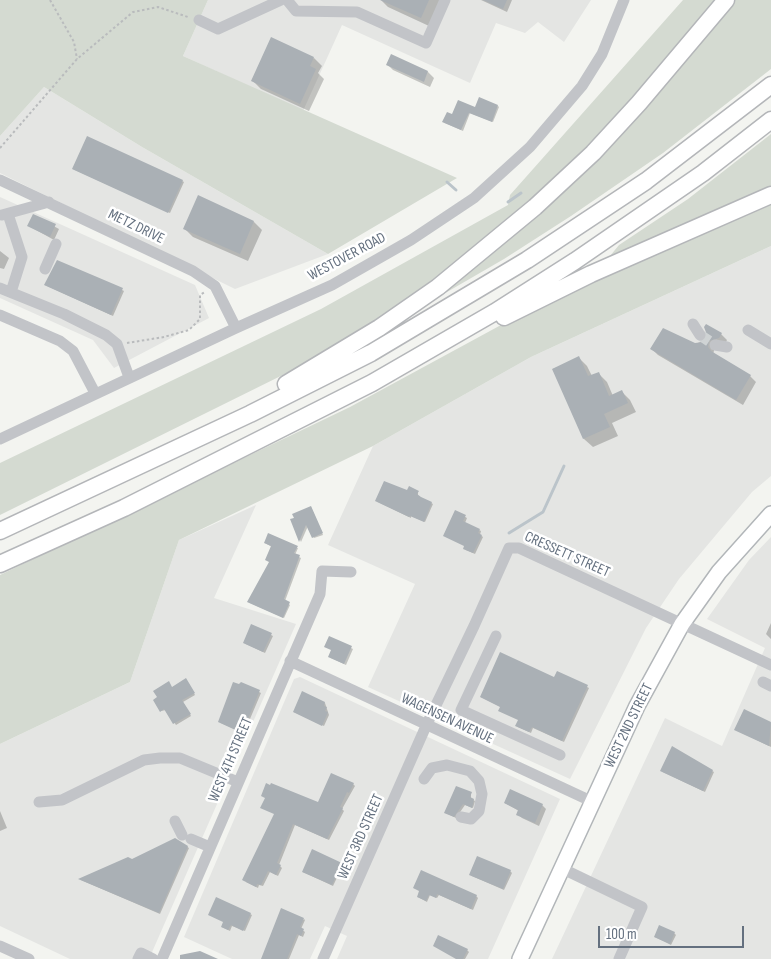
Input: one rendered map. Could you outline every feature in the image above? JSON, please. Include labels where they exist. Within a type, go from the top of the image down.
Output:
[{"type":"highway","points":[[136,468],[321,364],[379,328],[438,287],[535,207],[593,153],[639,103],[726,0]]},
{"type":"highway","points":[[0,531],[136,468],[371,353],[527,260],[646,181],[771,85]]},
{"type":"highway","points":[[372,383],[495,312],[575,261],[703,173],[771,120]]},
{"type":"highway","points":[[0,564],[124,508],[591,274],[771,195]]},
{"type":"main road","name":"WEST 2ND STREET","points":[[520,959],[637,706],[682,624],[719,572],[771,514]]},
{"type":"street","points":[[199,20],[218,29],[281,0]]},
{"type":"street","points":[[287,0],[296,11],[357,12],[426,43],[445,0]]},
{"type":"street","points":[[357,12],[362,0]]},
{"type":"street","name":"WESTOVER ROAD","points":[[0,439],[95,393],[332,285],[411,240],[474,198],[530,147],[582,86],[602,54],[624,0]]},
{"type":"street","name":"METZ DRIVE","points":[[0,180],[193,271],[215,286],[236,328]]},
{"type":"street","points":[[11,292],[22,257],[4,214],[48,202]]},
{"type":"street","points":[[45,270],[56,244]]},
{"type":"street","points":[[0,288],[94,328],[117,344],[130,377]]},
{"type":"street","points":[[0,315],[60,341],[73,351],[95,393]]},
{"type":"street","points":[[693,324],[700,335]]},
{"type":"street","points":[[748,330],[771,344]]},
{"type":"street","points":[[714,345],[727,347]]},
{"type":"street","name":"CRESSETT STREET","points":[[426,726],[470,635],[508,548],[519,548],[682,624]]},
{"type":"street","name":"WEST 4TH STREET","points":[[162,959],[320,594],[322,571],[352,572]]},
{"type":"street","points":[[682,624],[771,664]]},
{"type":"street","points":[[496,636],[461,710],[560,755]]},
{"type":"street","name":"WAGENSEN AVENUE","points":[[290,661],[592,802]]},
{"type":"street","name":"WEST 3RD STREET","points":[[323,959],[426,726]]},
{"type":"street","points":[[39,802],[62,800],[144,760],[160,758],[180,758],[238,782]]},
{"type":"street","points":[[424,779],[432,768],[447,765],[470,772],[479,781],[482,794],[479,811],[471,819],[461,817]]},
{"type":"street","points":[[175,821],[186,837],[210,847]]},
{"type":"street","points":[[561,868],[642,907],[619,959]]},
{"type":"street","points":[[1,948],[29,959]]},
{"type":"street","points":[[138,959],[141,953],[154,959]]},
{"type":"path","points":[[50,0],[74,42],[77,59]]},
{"type":"path","points":[[0,148],[77,59],[133,12],[158,8],[199,20]]},
{"type":"path","points":[[117,344],[164,337],[189,330],[200,319],[200,295],[215,286]]},
{"type":"shaded area","points":[[0,0],[208,0],[183,56],[457,178],[328,254],[142,147],[44,87],[0,136]]},
{"type":"shaded area","points":[[208,0],[591,0],[564,42],[538,22],[525,33],[496,23],[470,83],[342,25],[303,111],[183,56]]},
{"type":"shaded area","points":[[683,0],[716,0],[650,81],[592,146],[515,217],[445,271],[385,315],[309,362],[0,515],[0,463],[321,309],[508,205],[510,195]]},
{"type":"shaded area","points":[[733,0],[771,0],[771,69],[663,153],[571,216],[504,259],[409,314],[502,242]]},
{"type":"shaded area","points":[[44,87],[142,147],[328,254],[235,289],[0,173],[0,136]]},
{"type":"shaded area","points":[[771,134],[771,189],[624,253],[610,256],[619,245],[688,199]]},
{"type":"shaded area","points":[[0,197],[195,285],[209,318],[114,368],[93,340],[0,298]]},
{"type":"shaded area","points":[[771,201],[771,246],[531,357],[373,446],[179,540],[130,682],[0,744],[0,575],[350,407],[501,325],[590,280]]},
{"type":"shaded area","points":[[771,246],[771,476],[752,492],[679,579],[646,628],[570,779],[368,687],[415,584],[328,545],[373,446],[531,357]]},
{"type":"shaded area","points":[[256,505],[214,598],[296,624],[149,959],[70,959],[0,926],[0,744],[130,682],[179,540]]},
{"type":"shaded area","points":[[771,537],[771,959],[552,959],[665,718],[722,746],[765,648],[707,619],[749,560]]},
{"type":"shaded area","points":[[300,677],[560,799],[488,959],[337,959],[347,936],[325,926],[310,959],[232,959],[184,937],[294,679]]},
{"type":"building","points":[[380,0],[429,0],[421,18]]},
{"type":"building","points":[[483,0],[507,0],[503,9]]},
{"type":"building","points":[[271,37],[314,57],[310,66],[316,69],[300,104],[251,81]]},
{"type":"building","points":[[391,54],[428,71],[424,82],[386,65]]},
{"type":"building","points":[[479,97],[498,105],[492,122],[469,113],[461,130],[442,122],[447,112],[452,114],[458,100],[475,107]]},
{"type":"building","points":[[87,136],[183,180],[168,213],[72,169]]},
{"type":"building","points":[[198,195],[254,221],[240,254],[183,229]]},
{"type":"building","points":[[33,214],[56,224],[50,237],[27,226]]},
{"type":"building","points":[[57,260],[123,288],[111,315],[44,285]]},
{"type":"building","points":[[706,324],[722,333],[719,338],[709,341],[708,347],[711,351],[751,375],[736,400],[650,349],[663,328],[695,343],[704,342],[707,335],[704,327]]},
{"type":"building","points":[[579,356],[588,376],[599,372],[609,396],[622,390],[628,403],[604,414],[610,427],[583,439],[552,369]]},
{"type":"building","points":[[384,481],[407,490],[409,486],[419,491],[417,494],[421,497],[432,502],[424,522],[375,501]]},
{"type":"building","points":[[311,506],[323,533],[312,538],[306,525],[299,542],[290,519],[294,518],[292,514]]},
{"type":"building","points":[[455,510],[466,515],[463,521],[480,529],[478,533],[482,535],[473,553],[463,549],[464,546],[443,536]]},
{"type":"building","points":[[268,533],[298,546],[294,553],[300,555],[284,599],[290,602],[283,618],[247,602],[269,562],[265,560],[271,546],[264,543]]},
{"type":"building","points":[[251,624],[272,633],[263,652],[243,643]]},
{"type":"building","points":[[329,636],[352,646],[344,664],[328,657],[331,650],[324,647]]},
{"type":"building","points":[[500,652],[554,677],[557,671],[588,685],[562,741],[532,727],[529,732],[515,726],[518,720],[498,711],[500,707],[480,697]]},
{"type":"building","points":[[186,678],[195,693],[182,700],[191,714],[173,724],[164,709],[160,712],[153,700],[157,697],[153,691],[169,681],[172,687]]},
{"type":"building","points":[[233,682],[239,684],[241,682],[260,690],[242,733],[218,722]]},
{"type":"building","points":[[302,691],[325,702],[324,706],[327,707],[325,711],[328,712],[322,726],[293,712]]},
{"type":"building","points":[[744,709],[771,722],[769,746],[734,730]]},
{"type":"building","points":[[672,746],[713,770],[703,791],[660,771]]},
{"type":"building","points":[[331,773],[354,783],[349,793],[347,792],[340,807],[343,808],[327,839],[293,824],[277,863],[281,865],[276,875],[268,871],[261,885],[257,884],[256,887],[242,880],[274,814],[260,808],[265,798],[261,796],[266,783],[270,785],[271,783],[318,802]]},
{"type":"building","points":[[456,786],[472,792],[470,797],[474,799],[472,808],[463,804],[454,817],[444,813]]},
{"type":"building","points":[[510,789],[543,804],[535,823],[516,815],[518,810],[504,803]]},
{"type":"building","points":[[175,838],[188,846],[159,913],[78,879],[128,857],[132,859]]},
{"type":"building","points":[[312,849],[342,863],[332,885],[302,872]]},
{"type":"building","points":[[477,856],[511,870],[503,889],[469,875]]},
{"type":"building","points":[[421,870],[477,895],[471,909],[437,894],[436,898],[429,895],[426,901],[417,897],[419,891],[413,888]]},
{"type":"building","points":[[216,897],[251,913],[243,931],[231,925],[228,930],[221,927],[223,922],[208,915]]},
{"type":"building","points":[[281,908],[304,918],[300,927],[304,929],[301,936],[297,934],[287,959],[261,959]]},
{"type":"building","points":[[659,925],[675,932],[670,944],[654,937]]},
{"type":"building","points":[[438,935],[468,949],[463,959],[456,959],[433,946]]},
{"type":"building","points":[[200,951],[218,959],[180,959],[180,955]]},
{"type":"waterway","points":[[447,182],[456,190]]},
{"type":"waterway","points":[[508,202],[521,193]]},
{"type":"waterway","points":[[509,533],[543,512],[564,466]]},
{"type":"tunnel","points":[[700,335],[715,345]]}]
